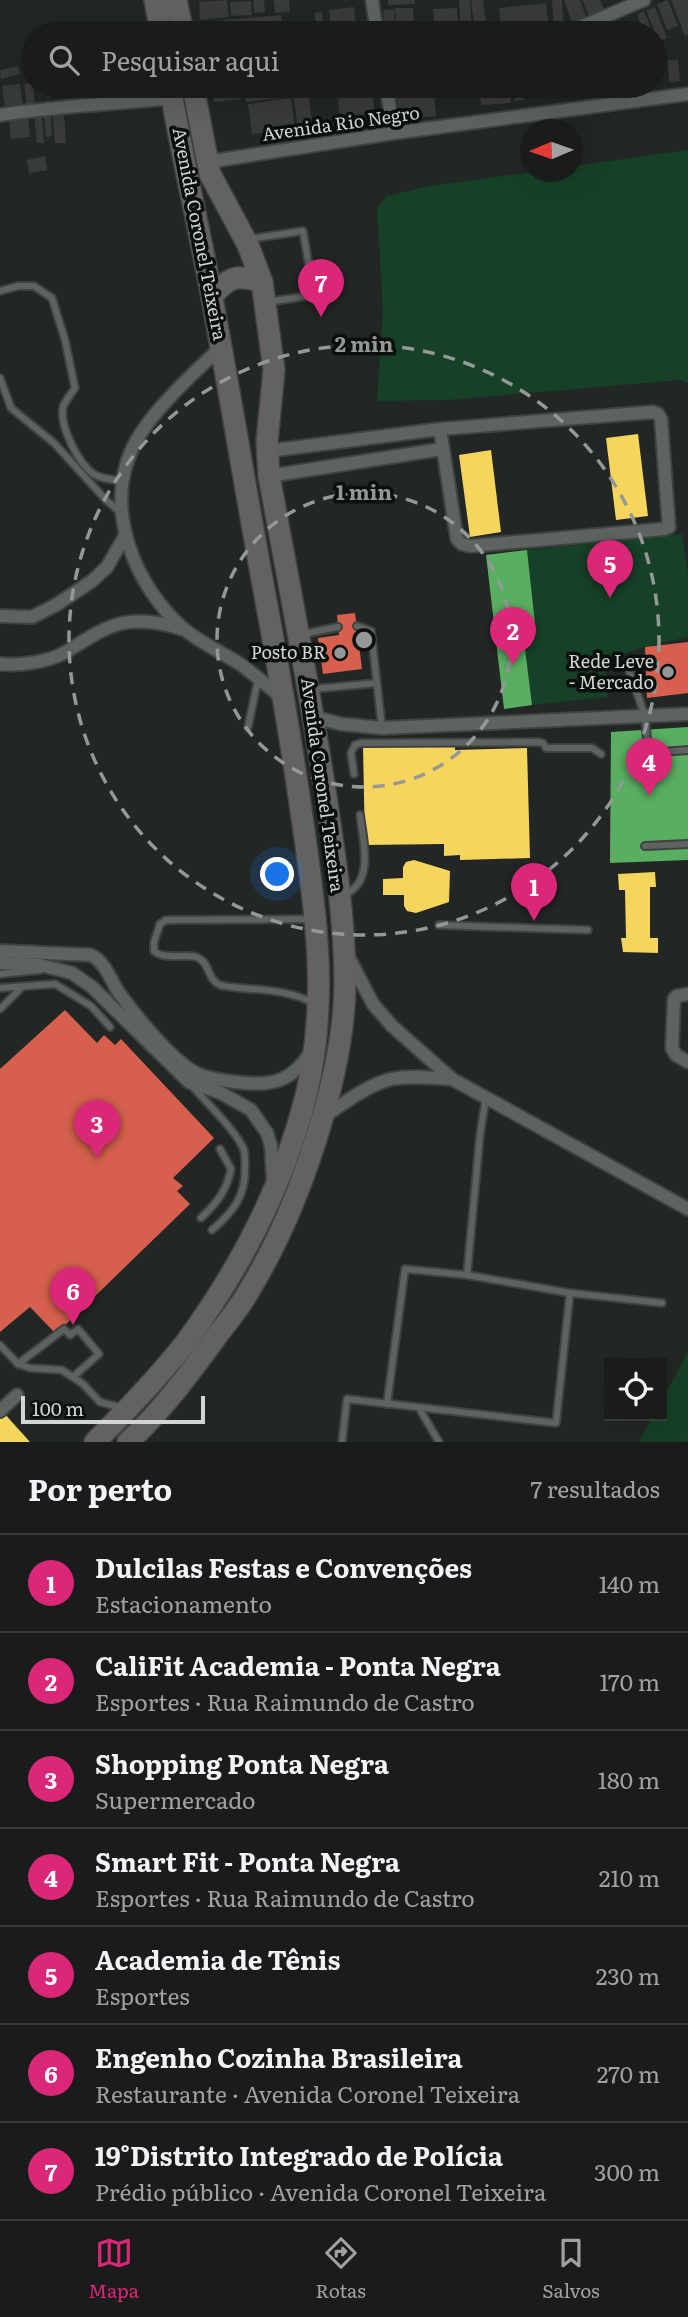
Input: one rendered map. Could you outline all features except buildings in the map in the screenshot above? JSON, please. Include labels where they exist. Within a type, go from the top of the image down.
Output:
[{"type":"highway","points":[[155,0],[158,21]]},
{"type":"highway","points":[[176,0],[180,21]]},
{"type":"highway","name":"Avenida Coronel Teixeira","points":[[95,1442],[164,1368],[207,1310],[242,1254],[272,1194],[299,1119],[315,1044],[319,1007],[316,919],[285,699],[212,296],[172,98]]},
{"type":"highway","name":"Avenida Coronel Teixeira","points":[[128,1442],[170,1398],[250,1290],[284,1223],[322,1118],[339,1043],[345,985],[334,848],[314,717],[269,477],[268,451],[274,370],[264,292],[245,239],[216,185],[207,162],[195,98]]},
{"type":"highway","points":[[212,296],[231,278],[247,277],[264,292]]},
{"type":"street","points":[[372,0],[375,21]]},
{"type":"street","points":[[593,21],[644,0]]},
{"type":"street","name":"Avenida Rio Negro","points":[[667,96],[688,93]]},
{"type":"street","points":[[0,115],[44,108],[108,105],[142,98]]},
{"type":"street","points":[[388,98],[394,133]]},
{"type":"street","name":"Avenida Rio Negro","points":[[207,162],[651,98]]},
{"type":"street","points":[[221,347],[145,427],[133,447],[124,481],[123,514],[126,534],[138,570],[150,591],[184,629],[285,699]]},
{"type":"street","points":[[268,451],[440,429],[658,414],[662,431],[669,527],[512,543],[470,546],[462,544],[457,539],[440,429]]},
{"type":"street","points":[[269,477],[442,449]]},
{"type":"street","points":[[0,616],[32,617],[56,605],[92,581],[107,567],[126,534]]},
{"type":"street","points":[[0,664],[36,662],[61,655],[99,632],[121,623],[149,621],[184,629]]},
{"type":"street","points":[[314,717],[341,724],[382,729],[688,714]]},
{"type":"street","points":[[343,946],[373,1004],[392,1026],[452,1079],[688,1209]]},
{"type":"street","points":[[0,951],[91,955],[99,959],[127,1003],[179,1062],[202,1076],[251,1084],[282,1081],[294,1074],[315,1044]]},
{"type":"street","points":[[72,973],[77,954]]},
{"type":"street","points":[[0,963],[52,967],[72,973],[92,987],[189,1082],[239,1101],[261,1122],[271,1146],[272,1194]]},
{"type":"street","points":[[92,987],[107,973]]},
{"type":"street","points":[[688,994],[677,996],[672,1006],[672,1048],[676,1055],[688,1062]]},
{"type":"street","points":[[322,1118],[366,1088],[392,1079],[452,1079]]},
{"type":"street","points":[[1,1409],[17,1395]]},
{"type":"lane","points":[[245,239],[303,231],[314,295],[264,292]]},
{"type":"lane","points":[[0,291],[18,286],[34,286],[52,298],[65,340],[75,388],[64,405],[62,419],[67,435],[75,451],[95,475],[124,481]]},
{"type":"lane","points":[[0,378],[11,408],[54,443],[106,500],[123,514]]},
{"type":"lane","points":[[356,626],[371,631],[382,729]]},
{"type":"lane","points":[[298,635],[338,627]]},
{"type":"lane","points":[[629,670],[645,716],[648,753],[688,750]]},
{"type":"lane","points":[[248,727],[258,678]]},
{"type":"lane","points":[[309,689],[377,682]]},
{"type":"lane","points":[[354,774],[351,753],[355,745],[361,743],[539,742],[543,743],[545,748],[592,748],[601,754]]},
{"type":"lane","points":[[338,896],[356,887],[365,863],[360,815]]},
{"type":"lane","points":[[645,846],[688,844]]},
{"type":"lane","points":[[316,919],[166,920],[160,923],[153,947],[159,955],[196,957],[202,960],[212,979],[221,986],[293,994],[319,1007]]},
{"type":"lane","points":[[439,925],[588,930]]},
{"type":"lane","points":[[0,974],[52,967]]},
{"type":"lane","points":[[0,988],[55,984],[91,1006],[110,1027]]},
{"type":"lane","points":[[0,1009],[22,986]]},
{"type":"lane","points":[[189,1082],[234,1135],[243,1149],[245,1159],[243,1192],[238,1204],[212,1230]]},
{"type":"lane","points":[[467,1275],[486,1097]]},
{"type":"lane","points":[[201,1218],[225,1190],[229,1180],[231,1169],[220,1149]]},
{"type":"lane","points":[[387,1404],[405,1269],[467,1275],[570,1293],[662,1303]]},
{"type":"lane","points":[[342,1442],[347,1399],[556,1423],[570,1293]]},
{"type":"lane","points":[[18,1364],[64,1329],[70,1335],[78,1329],[99,1354],[73,1377]]},
{"type":"lane","points":[[0,1345],[18,1364],[30,1368],[62,1370],[83,1384],[100,1402],[127,1410]]},
{"type":"lane","points":[[419,1408],[439,1442]]},
{"type":"green space","points":[[688,150],[688,383],[681,380],[448,400],[377,401],[383,311],[377,208],[387,196],[430,186],[520,174],[520,182],[583,182],[583,165]]},
{"type":"green space","points":[[682,534],[688,574],[688,637],[603,660],[608,697],[532,705],[522,624],[535,622],[527,550]]},
{"type":"green space","points":[[688,1352],[688,1442],[639,1442],[650,1421],[667,1421],[667,1391]]},
{"type":"place","name":"19°Distrito Integrado de Polícia","points":[[321,317]]},
{"type":"place","name":"Academia de Tênis","points":[[610,598]]},
{"type":"place","name":"Posto BR","points":[[340,653]]},
{"type":"place","name":"CaliFit Academia - Ponta Negra","points":[[513,665]]},
{"type":"place","name":"Rede Leve - Mercado","points":[[668,672]]},
{"type":"place","name":"Smart Fit - Ponta Negra","points":[[649,796]]},
{"type":"place","name":"Dulcilas Festas e Convenções","points":[[534,921]]},
{"type":"place","name":"Shopping Ponta Negra","points":[[97,1158]]},
{"type":"place","name":"Engenho Cozinha Brasileira","points":[[73,1325]]}]
